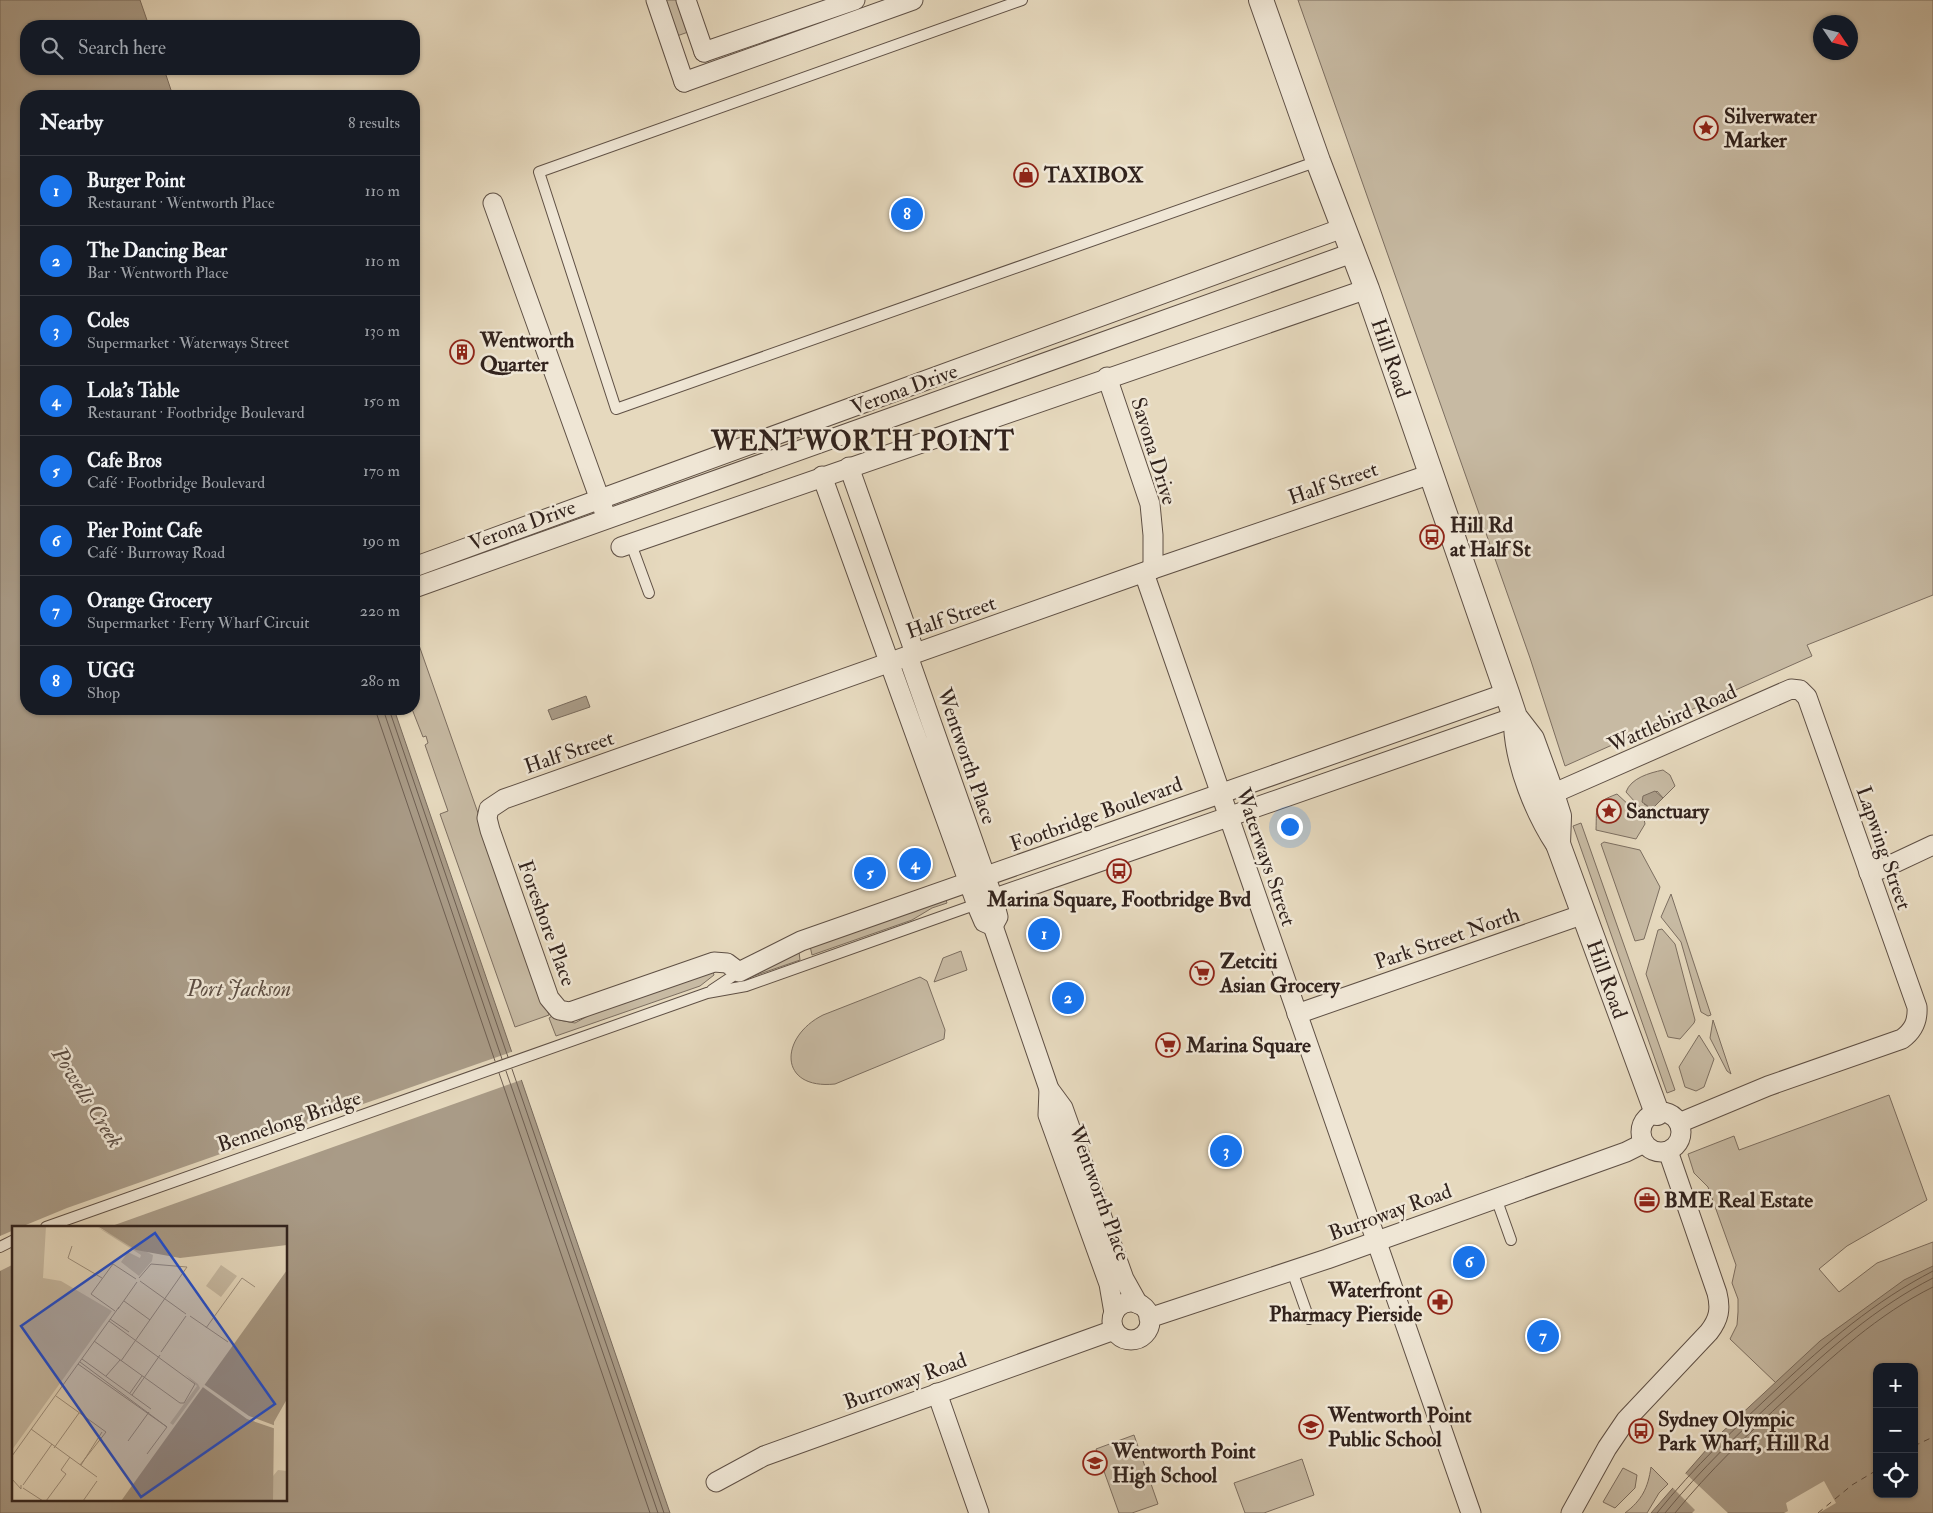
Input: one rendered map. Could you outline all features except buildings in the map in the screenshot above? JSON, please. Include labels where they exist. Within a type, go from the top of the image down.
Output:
[{"type":"street","points":[[656,0],[684,82]]},
{"type":"street","points":[[686,0],[704,52]]},
{"type":"street","points":[[684,82],[704,52],[855,0]]},
{"type":"street","points":[[684,82],[913,0]]},
{"type":"street","name":"Hill Road","points":[[1261,0],[1318,161],[1367,289],[1507,693],[1516,717],[1532,740],[1552,794],[1559,816],[1558,844]]},
{"type":"street","points":[[493,203],[607,519]]},
{"type":"street","name":"Verona Drive","points":[[420,565],[601,501],[815,420],[1343,228]]},
{"type":"street","name":"Verona Drive","points":[[420,586],[1352,253]]},
{"type":"street","points":[[626,545],[1367,289]]},
{"type":"street","points":[[1086,322],[1094,345]]},
{"type":"street","name":"Savona Drive","points":[[1107,378],[1150,504],[1154,535],[1148,571]]},
{"type":"street","points":[[815,420],[823,442]]},
{"type":"street","name":"Wentworth Place","points":[[849,467],[912,654],[978,881],[985,901],[998,916],[993,926],[1049,1089],[1063,1108],[1124,1279],[1144,1311]]},
{"type":"street","name":"Half Street","points":[[489,809],[504,799],[1148,571],[1431,474]]},
{"type":"street","points":[[822,476],[890,663],[978,881]]},
{"type":"street","name":"Waterways Street","points":[[1148,571],[1220,794],[1471,1513]]},
{"type":"street","name":"Wattlebird Road","points":[[1552,794],[1791,689],[1800,690],[1807,698]]},
{"type":"street","name":"Footbridge Boulevard","points":[[739,972],[801,941],[978,881],[1507,693]]},
{"type":"street","name":"Lapwing Street","points":[[1679,1123],[1768,1086],[1902,1039],[1912,1031],[1916,1022],[1917,1007],[1807,698]]},
{"type":"street","name":"Hill Road","points":[[1516,717],[1517,746],[1543,820],[1558,844],[1657,1113]]},
{"type":"street","name":"Footbridge Boulevard","points":[[985,901],[1516,717]]},
{"type":"street","name":"Foreshore Place","points":[[489,809],[488,824],[549,998],[559,1010],[575,1011],[714,962],[727,963],[739,972]]},
{"type":"street","points":[[1869,873],[1933,845]]},
{"type":"street","name":"Park Street North","points":[[1297,1014],[1584,914]]},
{"type":"street","name":"Wentworth Place","points":[[1049,1089],[1048,1115],[1109,1284],[1114,1321]]},
{"type":"street","points":[[1657,1113],[1668,1113],[1679,1123],[1681,1137],[1676,1146],[1668,1151],[1654,1152],[1644,1143],[1642,1127],[1647,1117],[1657,1113]]},
{"type":"street","name":"Burroway Road","points":[[1144,1311],[1292,1271],[1626,1152],[1644,1143]]},
{"type":"street","points":[[1570,1513],[1607,1448],[1626,1420],[1710,1332],[1720,1310],[1717,1293],[1668,1151]]},
{"type":"street","points":[[1124,1304],[1144,1311],[1148,1330],[1139,1339],[1122,1339],[1114,1321],[1124,1304]]},
{"type":"street","name":"Burroway Road","points":[[716,1482],[764,1456],[937,1393],[1114,1321]]},
{"type":"street","points":[[937,1393],[979,1513]]},
{"type":"lane","points":[[1022,0],[539,172],[616,409],[1318,161]]},
{"type":"lane","points":[[626,545],[649,593]]},
{"type":"lane","name":"Footbridge Boulevard","points":[[544,1050],[707,993],[746,986],[985,901]]},
{"type":"lane","name":"Footbridge Boulevard","points":[[707,993],[739,972]]},
{"type":"lane","name":"Bennelong Bridge","points":[[49,1226],[544,1050]]},
{"type":"lane","points":[[1496,1198],[1511,1240]]},
{"type":"lane","points":[[0,1247],[12,1241]]},
{"type":"lane","points":[[1292,1271],[1309,1319]]},
{"type":"shaded area","points":[[660,0],[681,0],[691,31],[674,37]]},
{"type":"shaded area","points":[[1298,0],[1933,0],[1933,595],[1807,645],[1812,656],[1565,766],[1530,658]]},
{"type":"shaded area","points":[[420,648],[549,1015],[515,1027],[440,814],[448,811],[425,745],[428,743],[426,736],[423,737],[414,715],[420,715]]},
{"type":"shaded area","points":[[1663,770],[1670,775],[1675,786],[1663,798],[1657,791],[1644,804],[1652,809],[1645,813],[1626,792],[1628,787],[1646,775]]},
{"type":"shaded area","points":[[1617,794],[1644,819],[1645,824],[1636,839],[1596,830],[1598,806],[1604,800]]},
{"type":"shaded area","points":[[1581,823],[1675,1090],[1667,1093],[1573,826]]},
{"type":"shaded area","points":[[1604,842],[1640,850],[1660,887],[1644,939],[1635,941],[1601,844]]},
{"type":"shaded area","points":[[1671,894],[1711,1015],[1708,1016],[1701,1012],[1681,942],[1661,917]]},
{"type":"shaded area","points":[[946,900],[947,903],[932,908],[912,920],[812,955],[810,946]]},
{"type":"shaded area","points":[[1662,929],[1675,944],[1695,1020],[1680,1039],[1668,1037],[1646,974],[1658,930]]},
{"type":"shaded area","points":[[961,951],[967,970],[934,982],[943,958]]},
{"type":"shaded area","points":[[799,952],[800,960],[748,978]]},
{"type":"shaded area","points":[[713,972],[714,975],[700,986],[556,1036],[549,1018],[554,1015],[559,1020],[575,1023],[606,1006]]},
{"type":"shaded area","points":[[920,977],[927,981],[945,1030],[944,1039],[835,1084],[816,1084],[803,1079],[795,1071],[791,1060],[792,1048],[798,1036],[809,1025],[823,1015]]},
{"type":"shaded area","points":[[1713,1020],[1731,1074],[1727,1071],[1710,1038]]},
{"type":"shaded area","points":[[1699,1035],[1714,1059],[1704,1087],[1696,1091],[1685,1087],[1679,1067]]},
{"type":"shaded area","points":[[1889,1095],[1927,1200],[1847,1246],[1819,1269],[1839,1292],[1877,1263],[1933,1242],[1933,1271],[1838,1328],[1776,1383],[1730,1339],[1737,1325],[1738,1299],[1732,1283],[1736,1265],[1708,1187],[1694,1173],[1688,1154],[1734,1136],[1739,1150]]},
{"type":"shaded area","points":[[1134,1435],[1158,1504],[1132,1513],[1119,1513],[1096,1449]]},
{"type":"shaded area","points":[[1302,1459],[1314,1495],[1264,1513],[1245,1513],[1234,1483]]},
{"type":"shaded area","points":[[1651,1467],[1668,1484],[1659,1493],[1647,1513],[1625,1513],[1643,1493]]},
{"type":"shaded area","points":[[1623,1468],[1637,1475],[1635,1488],[1615,1508],[1603,1502]]},
{"type":"water","name":"Port Jackson","points":[[0,0],[140,0],[147,20],[20,20],[20,75],[166,75],[171,90],[20,90],[20,715],[396,715],[670,1513],[0,1513]]},
{"type":"water","points":[[586,696],[590,707],[552,720],[548,710]]},
{"type":"water","points":[[1655,791],[1663,798],[1652,809],[1642,802],[1643,796]]},
{"type":"water","points":[[1933,1266],[1933,1513],[1651,1513],[1721,1433],[1820,1341],[1904,1280]]},
{"type":"pier","points":[[514,1051],[524,1079],[112,1226],[23,1226],[67,1208]]},
{"type":"pier","points":[[12,1231],[12,1265],[0,1271],[0,1236]]},
{"type":"pier","points":[[1685,1473],[1728,1513],[1692,1513],[1695,1510],[1672,1487]]},
{"type":"pier","points":[[1824,1481],[1836,1503],[1819,1513],[1784,1513],[1788,1511],[1786,1503]]},
{"type":"ferry route","points":[[1918,1444],[1933,1437]]},
{"type":"ferry route","points":[[1818,1513],[1852,1485],[1873,1472]]},
{"type":"place","name":"Silverwater Marker","points":[[1706,128]]},
{"type":"place","name":"TAXIBOX","points":[[1026,175]]},
{"type":"place","name":"UGG","points":[[907,214]]},
{"type":"place","name":"Wentworth Quarter","points":[[462,352]]},
{"type":"place","name":"Hill Rd at Half St","points":[[1432,537]]},
{"type":"place","name":"Sanctuary","points":[[1609,811]]},
{"type":"place","name":"Lola’s Table","points":[[915,864]]},
{"type":"place","name":"Marina Square, Footbridge Bvd","points":[[1119,871]]},
{"type":"place","name":"Cafe Bros","points":[[870,873]]},
{"type":"place","name":"Burger Point","points":[[1044,934]]},
{"type":"place","name":"Zetciti Asian Grocery","points":[[1202,973]]},
{"type":"place","name":"The Dancing Bear","points":[[1068,998]]},
{"type":"place","name":"Marina Square","points":[[1168,1045]]},
{"type":"place","name":"Coles","points":[[1226,1151]]},
{"type":"place","name":"BME Real Estate","points":[[1647,1200]]},
{"type":"place","name":"Pier Point Cafe","points":[[1469,1262]]},
{"type":"place","name":"Waterfront Pharmacy Pierside","points":[[1440,1302]]},
{"type":"place","name":"Orange Grocery","points":[[1543,1336]]},
{"type":"place","name":"Wentworth Point Public School","points":[[1311,1427]]},
{"type":"place","name":"Sydney Olympic Park Wharf, Hill Rd","points":[[1641,1431]]},
{"type":"place","name":"Wentworth Point High School","points":[[1095,1463]]},
{"type":"district","name":"WENTWORTH POINT","points":[[863,441]]},
{"type":"water label","name":"Powells Creek","points":[[88,1097]]}]
